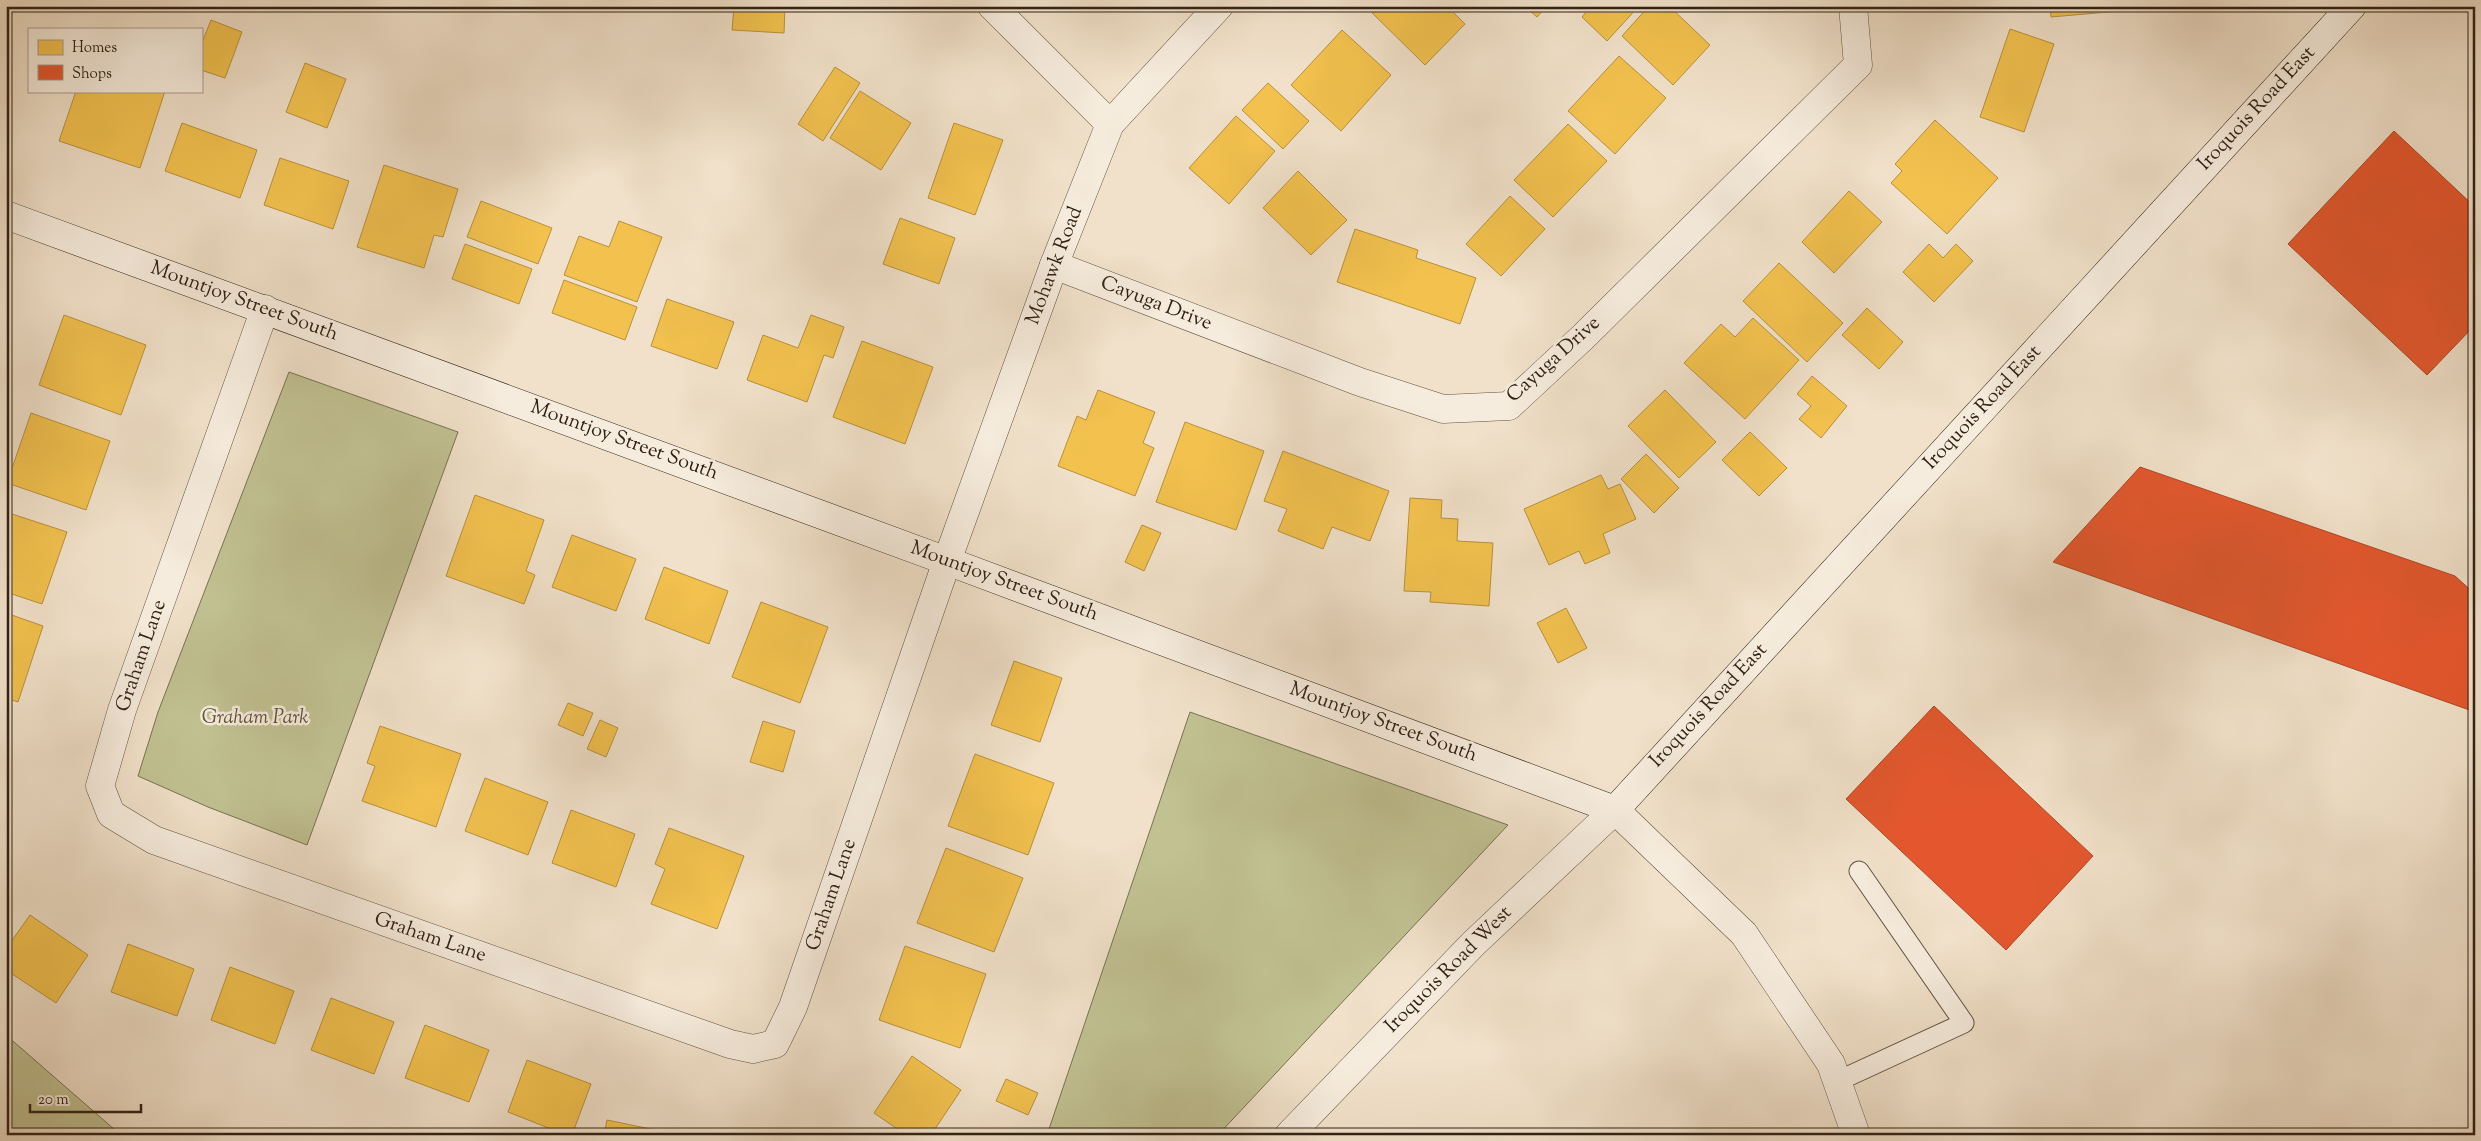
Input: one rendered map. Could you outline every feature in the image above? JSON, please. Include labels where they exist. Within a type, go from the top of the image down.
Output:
[{"type":"street","points":[[992,6],[1110,124]]},
{"type":"street","name":"Mohawk Road","points":[[947,560],[1054,265],[1110,124],[1220,6]]},
{"type":"street","name":"Cayuga Drive","points":[[1054,265],[1360,382],[1443,409],[1509,406],[1858,66],[1852,6]]},
{"type":"street","name":"Iroquois Road East","points":[[1614,810],[2352,6]]},
{"type":"street","name":"Mountjoy Street South","points":[[6,215],[947,560],[1614,810],[1744,934],[1832,1064],[1856,1135]]},
{"type":"street","name":"Graham Lane","points":[[265,309],[122,710],[100,786],[110,814],[154,840],[730,1044],[753,1049],[775,1044],[794,1007],[947,560]]},
{"type":"street","name":"Iroquois Road West","points":[[1288,1135],[1472,944],[1614,810]]},
{"type":"lane","points":[[1838,1081],[1964,1023],[1859,871]]},
{"type":"green space","name":"Graham Park","points":[[289,372],[458,432],[307,845],[208,807],[138,776],[158,712]]},
{"type":"green space","points":[[1190,712],[1508,825],[1218,1135],[1047,1135]]},
{"type":"green space","points":[[6,1035],[115,1130],[128,1135],[6,1135]]},
{"type":"building: Homes","points":[[734,6],[785,6],[784,33],[732,30]]},
{"type":"building: Homes","points":[[1365,6],[1447,6],[1465,24],[1425,65]]},
{"type":"building: Homes","points":[[1524,6],[1547,6],[1537,17]]},
{"type":"building: Homes","points":[[1591,6],[1639,6],[1607,41],[1582,17]]},
{"type":"building: Homes","points":[[1649,6],[1669,6],[1710,45],[1673,85],[1622,36]]},
{"type":"building: Homes","points":[[2050,6],[2131,6],[2131,10],[2051,17]]},
{"type":"building: Homes","points":[[211,20],[242,32],[225,78],[202,70],[202,42]]},
{"type":"building: Homes","points":[[2010,29],[2054,44],[2024,132],[1980,117]]},
{"type":"building: Homes","points":[[1342,30],[1391,75],[1341,131],[1291,85]]},
{"type":"building: Homes","points":[[1619,56],[1666,98],[1615,154],[1568,111]]},
{"type":"building: Homes","points":[[305,63],[346,79],[327,128],[286,112]]},
{"type":"building: Homes","points":[[835,67],[860,83],[823,141],[798,124]]},
{"type":"building: Homes","points":[[1268,83],[1309,121],[1283,149],[1242,110]]},
{"type":"building: Homes","points":[[860,91],[911,123],[881,170],[830,138]]},
{"type":"building: Homes","points":[[76,92],[165,92],[140,168],[59,141]]},
{"type":"building: Homes","points":[[1236,116],[1275,151],[1229,204],[1189,168]]},
{"type":"building: Homes","points":[[1935,120],[1998,178],[1947,234],[1891,183],[1902,171],[1895,164]]},
{"type":"building: Homes","points":[[182,123],[257,150],[240,198],[165,171]]},
{"type":"building: Homes","points":[[954,123],[1003,140],[975,215],[928,198]]},
{"type":"building: Homes","points":[[1568,124],[1607,161],[1553,217],[1514,180]]},
{"type":"building: Homes","points":[[280,158],[349,181],[333,229],[264,205]]},
{"type":"building: Homes","points":[[384,165],[458,189],[443,237],[434,235],[424,268],[357,247]]},
{"type":"building: Homes","points":[[1298,171],[1347,220],[1311,255],[1263,208]]},
{"type":"building: Homes","points":[[1849,191],[1882,222],[1834,273],[1802,242]]},
{"type":"building: Homes","points":[[1510,196],[1545,229],[1501,276],[1466,244]]},
{"type":"building: Homes","points":[[481,201],[552,228],[538,264],[467,237]]},
{"type":"building: Homes","points":[[900,218],[955,238],[939,284],[883,264]]},
{"type":"building: Homes","points":[[619,221],[662,237],[637,302],[564,275],[579,236],[609,247]]},
{"type":"building: Homes","points":[[1355,229],[1418,250],[1416,258],[1476,278],[1460,324],[1337,282]]},
{"type":"building: Homes","points":[[465,244],[532,269],[519,304],[452,279]]},
{"type":"building: Homes","points":[[1929,244],[1943,258],[1956,244],[1973,261],[1934,302],[1903,272]]},
{"type":"building: Homes","points":[[1779,263],[1843,323],[1807,362],[1743,301]]},
{"type":"building: Homes","points":[[564,280],[637,307],[625,340],[552,313]]},
{"type":"building: Homes","points":[[667,299],[734,322],[717,369],[651,346]]},
{"type":"building: Homes","points":[[1867,308],[1903,342],[1879,369],[1842,335]]},
{"type":"building: Homes","points":[[64,315],[146,345],[121,415],[39,385]]},
{"type":"building: Homes","points":[[811,315],[844,327],[833,358],[824,355],[807,402],[747,380],[763,335],[798,348]]},
{"type":"building: Homes","points":[[1753,318],[1799,360],[1745,419],[1684,363],[1721,324],[1735,337]]},
{"type":"building: Homes","points":[[862,341],[933,367],[905,444],[833,417]]},
{"type":"building: Homes","points":[[1812,376],[1847,406],[1821,438],[1799,419],[1811,406],[1797,394]]},
{"type":"building: Homes","points":[[1098,390],[1155,412],[1143,443],[1154,448],[1135,496],[1058,466],[1077,416],[1086,420]]},
{"type":"building: Homes","points":[[1665,390],[1716,442],[1679,478],[1628,426]]},
{"type":"building: Homes","points":[[31,413],[110,441],[86,510],[7,483]]},
{"type":"building: Homes","points":[[1185,422],[1264,451],[1236,530],[1156,502]]},
{"type":"building: Homes","points":[[1750,432],[1787,468],[1759,496],[1722,460]]},
{"type":"building: Homes","points":[[1283,451],[1389,491],[1370,541],[1332,527],[1323,549],[1278,531],[1287,509],[1264,501]]},
{"type":"building: Homes","points":[[1646,454],[1679,488],[1654,513],[1621,479]]},
{"type":"building: Homes","points":[[1601,475],[1608,489],[1620,484],[1636,519],[1603,534],[1610,553],[1585,564],[1579,551],[1549,565],[1524,509]]},
{"type":"building: Homes","points":[[475,495],[544,520],[526,571],[535,575],[524,604],[446,576]]},
{"type":"building: Homes","points":[[1410,498],[1442,500],[1441,518],[1458,519],[1457,541],[1493,543],[1489,606],[1430,602],[1431,592],[1404,591]]},
{"type":"building: Homes","points":[[6,512],[67,532],[42,604],[6,592]]},
{"type":"building: Homes","points":[[1142,525],[1161,533],[1144,571],[1125,562]]},
{"type":"building: Homes","points":[[572,535],[636,559],[616,611],[552,587]]},
{"type":"building: Homes","points":[[664,567],[728,591],[709,644],[645,619]]},
{"type":"building: Homes","points":[[761,602],[828,627],[800,703],[732,677]]},
{"type":"building: Homes","points":[[1566,608],[1587,648],[1558,663],[1537,623]]},
{"type":"building: Homes","points":[[6,613],[43,626],[18,702],[6,698]]},
{"type":"building: Homes","points":[[1014,661],[1062,678],[1040,742],[991,725]]},
{"type":"building: Homes","points":[[568,703],[593,713],[583,736],[558,725]]},
{"type":"building: Homes","points":[[600,720],[618,728],[606,757],[587,749]]},
{"type":"building: Homes","points":[[763,721],[795,731],[783,772],[750,762]]},
{"type":"building: Homes","points":[[380,726],[461,754],[436,827],[362,801],[375,766],[367,763]]},
{"type":"building: Homes","points":[[975,754],[1054,783],[1028,855],[948,826]]},
{"type":"building: Homes","points":[[485,778],[548,802],[528,855],[465,831]]},
{"type":"building: Homes","points":[[571,810],[635,834],[616,887],[552,863]]},
{"type":"building: Homes","points":[[669,828],[744,856],[717,929],[651,904],[665,869],[655,864]]},
{"type":"building: Homes","points":[[946,848],[1023,878],[994,952],[917,923]]},
{"type":"building: Homes","points":[[30,915],[88,955],[56,1003],[6,970],[6,949]]},
{"type":"building: Homes","points":[[128,944],[194,969],[177,1016],[111,992]]},
{"type":"building: Homes","points":[[905,946],[986,974],[960,1048],[879,1020]]},
{"type":"building: Homes","points":[[230,967],[294,991],[275,1044],[211,1020]]},
{"type":"building: Homes","points":[[331,998],[394,1022],[374,1074],[311,1050]]},
{"type":"building: Homes","points":[[425,1025],[489,1050],[469,1102],[405,1078]]},
{"type":"building: Homes","points":[[912,1056],[961,1090],[931,1135],[906,1135],[874,1113]]},
{"type":"building: Homes","points":[[527,1060],[591,1084],[572,1135],[566,1135],[508,1112]]},
{"type":"building: Homes","points":[[1006,1079],[1038,1093],[1028,1115],[996,1101]]},
{"type":"building: Homes","points":[[607,1120],[670,1133],[669,1135],[604,1135]]},
{"type":"building: Shops","points":[[2394,131],[2475,207],[2475,325],[2427,375],[2288,244]]},
{"type":"building: Shops","points":[[2140,467],[2455,576],[2475,594],[2475,712],[2053,562]]},
{"type":"building: Shops","points":[[1934,706],[2093,856],[2006,950],[1846,799]]}]
